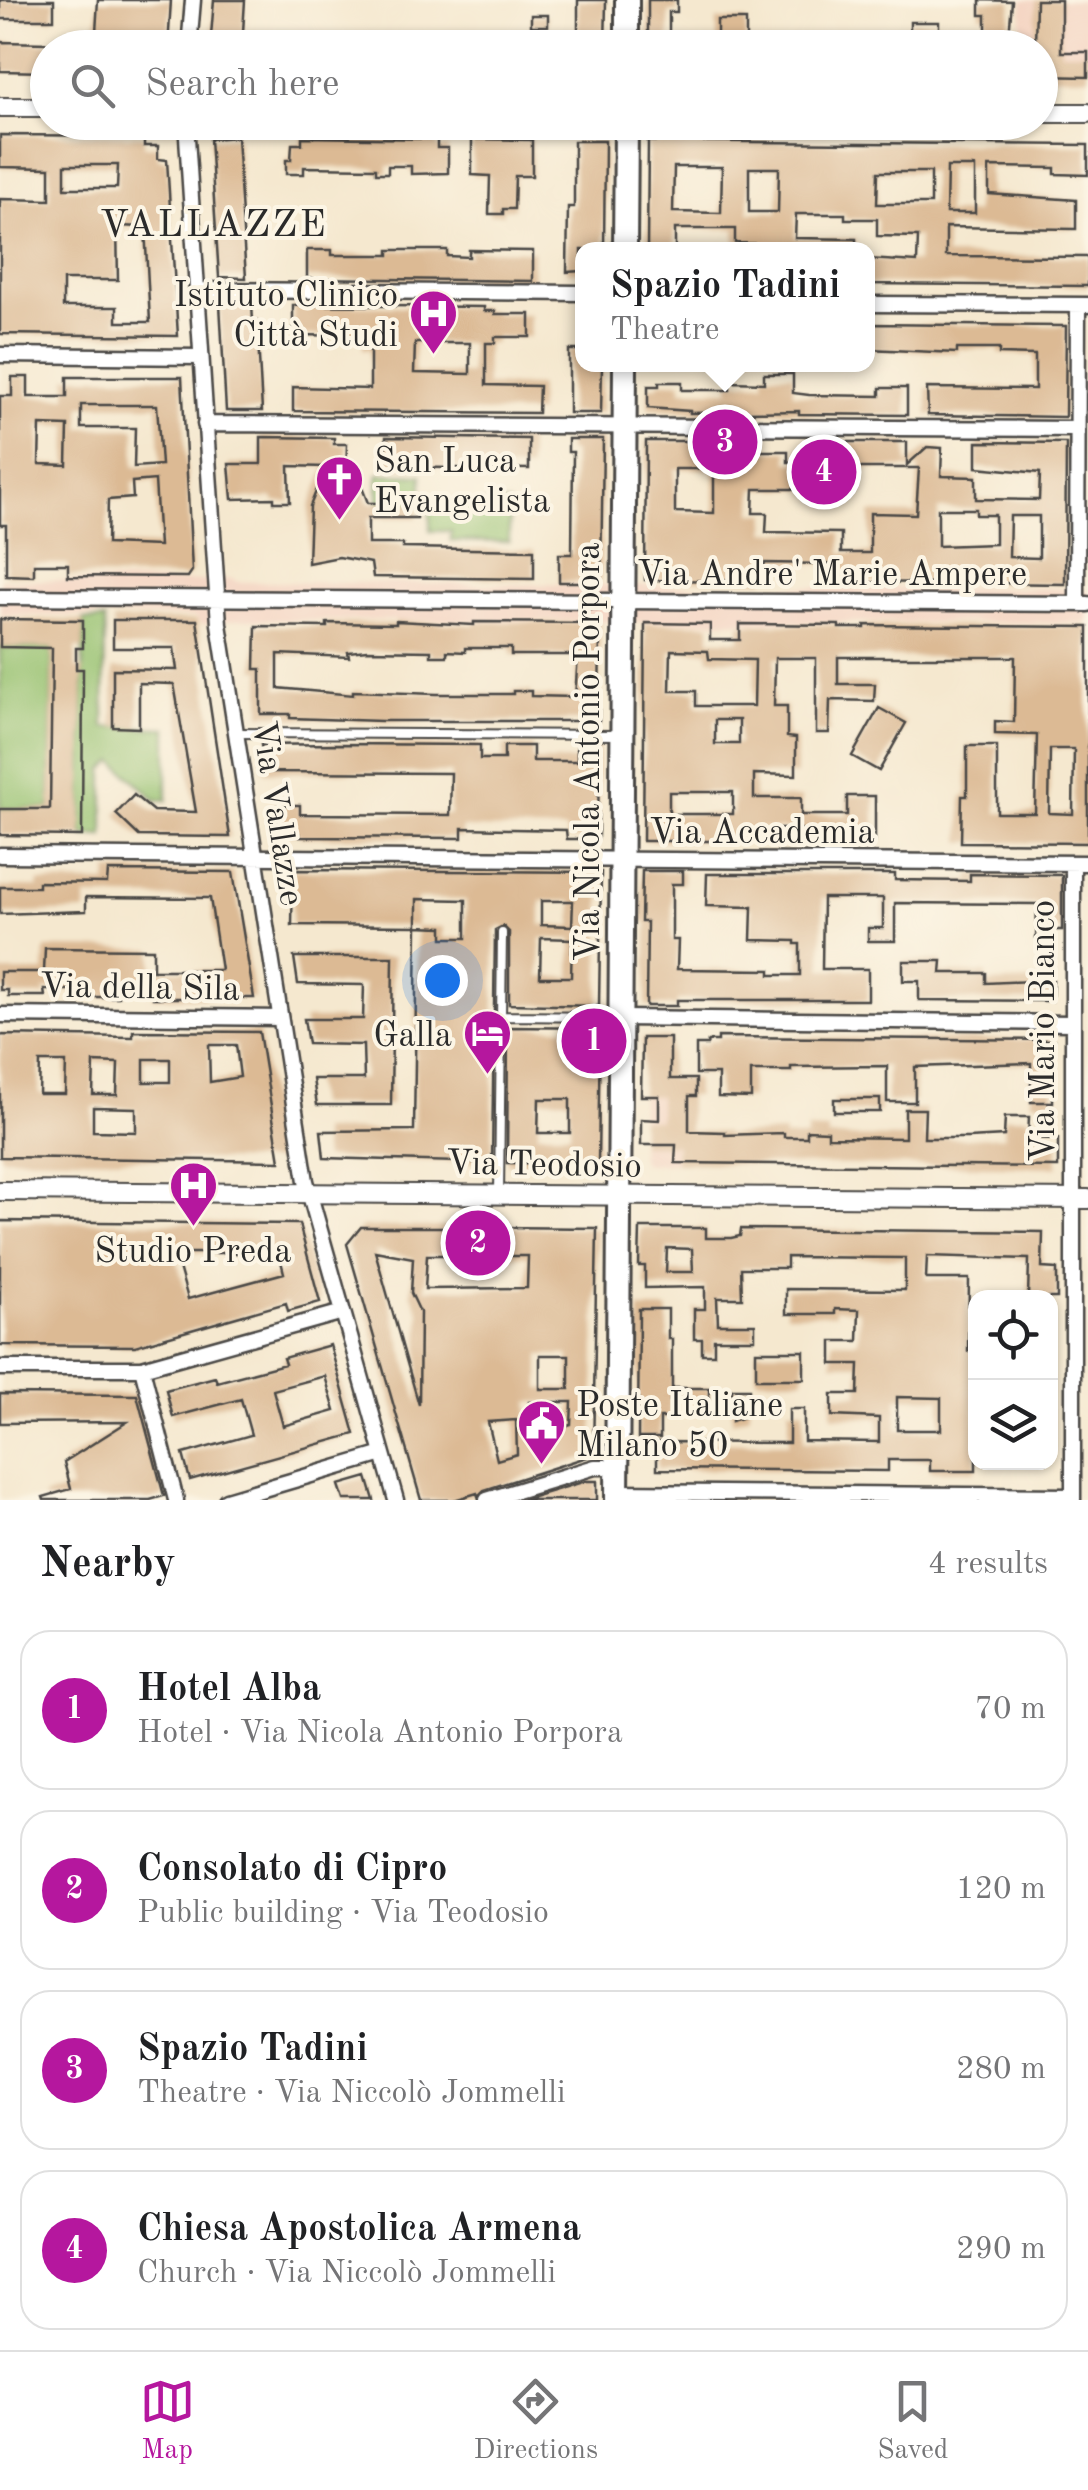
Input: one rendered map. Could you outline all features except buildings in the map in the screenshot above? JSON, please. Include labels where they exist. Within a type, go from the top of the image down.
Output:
[{"type":"main road","points":[[627,0],[627,30]]},
{"type":"main road","points":[[626,140],[626,242]]},
{"type":"main road","name":"Via Nicola Antonio Porpora","points":[[617,1496],[624,372]]},
{"type":"street","points":[[190,30],[193,0]]},
{"type":"street","points":[[0,107],[30,107]]},
{"type":"street","points":[[1058,113],[1088,113]]},
{"type":"street","name":"Via Vallazze","points":[[187,140],[216,598],[255,858],[309,1194],[396,1500]]},
{"type":"street","points":[[197,290],[575,293]]},
{"type":"street","points":[[875,304],[1083,305],[1077,430],[1082,604]]},
{"type":"street","points":[[0,355],[201,357]]},
{"type":"street","points":[[205,424],[1077,430]]},
{"type":"street","name":"Via Andre' Marie Ampere","points":[[0,597],[1082,604]]},
{"type":"street","name":"Via Accademia","points":[[0,855],[1080,863]]},
{"type":"street","name":"Via Mario Bianco","points":[[1078,1498],[1081,1199],[1072,1023],[1080,863]]},
{"type":"street","name":"Via della Sila","points":[[0,1014],[280,1018]]},
{"type":"street","points":[[620,1018],[1072,1023]]},
{"type":"street","name":"Via Teodosio","points":[[0,1191],[1081,1199]]},
{"type":"street","points":[[0,1368],[142,1368],[343,1312]]},
{"type":"street","points":[[142,1368],[176,1500]]},
{"type":"street","points":[[226,1500],[384,1454]]},
{"type":"street","points":[[486,1500],[595,1467],[617,1467]]},
{"type":"street","points":[[617,1496],[1078,1498]]},
{"type":"lane","points":[[236,733],[622,735]]},
{"type":"lane","points":[[498,1195],[502,933]]},
{"type":"lane","points":[[501,1016],[620,1018]]},
{"type":"shaded area","points":[[1022,0],[1088,0],[1088,77],[1058,76],[1058,30],[1022,30]]},
{"type":"shaded area","points":[[0,580],[1088,589],[1088,623],[240,620],[202,625],[195,617],[0,615]]},
{"type":"shaded area","points":[[641,1096],[676,1096],[675,1163],[644,1164],[640,1158]]},
{"type":"green space","points":[[378,474],[422,475],[422,504],[378,503]]},
{"type":"green space","points":[[430,504],[509,504],[509,542],[451,541],[451,531],[430,531]]},
{"type":"green space","points":[[83,620],[105,620],[104,727],[167,728],[167,800],[156,800],[114,761],[104,770],[104,836],[82,836]]},
{"type":"green space","points":[[0,647],[52,648],[50,809],[0,809]]},
{"type":"place","name":"Istituto Clinico Città Studi","points":[[433,356]]},
{"type":"place","name":"Spazio Tadini","points":[[725,442]]},
{"type":"place","name":"Chiesa Apostolica Armena","points":[[824,472]]},
{"type":"place","name":"San Luca Evangelista","points":[[339,522]]},
{"type":"place","name":"Hotel Alba","points":[[594,1041]]},
{"type":"place","name":"Galla","points":[[487,1076]]},
{"type":"place","name":"Studio Preda","points":[[193,1228]]},
{"type":"place","name":"Consolato di Cipro","points":[[478,1243]]},
{"type":"place","name":"Poste Italiane Milano 50","points":[[541,1466]]},
{"type":"district","name":"VALLAZZE","points":[[214,223]]}]
